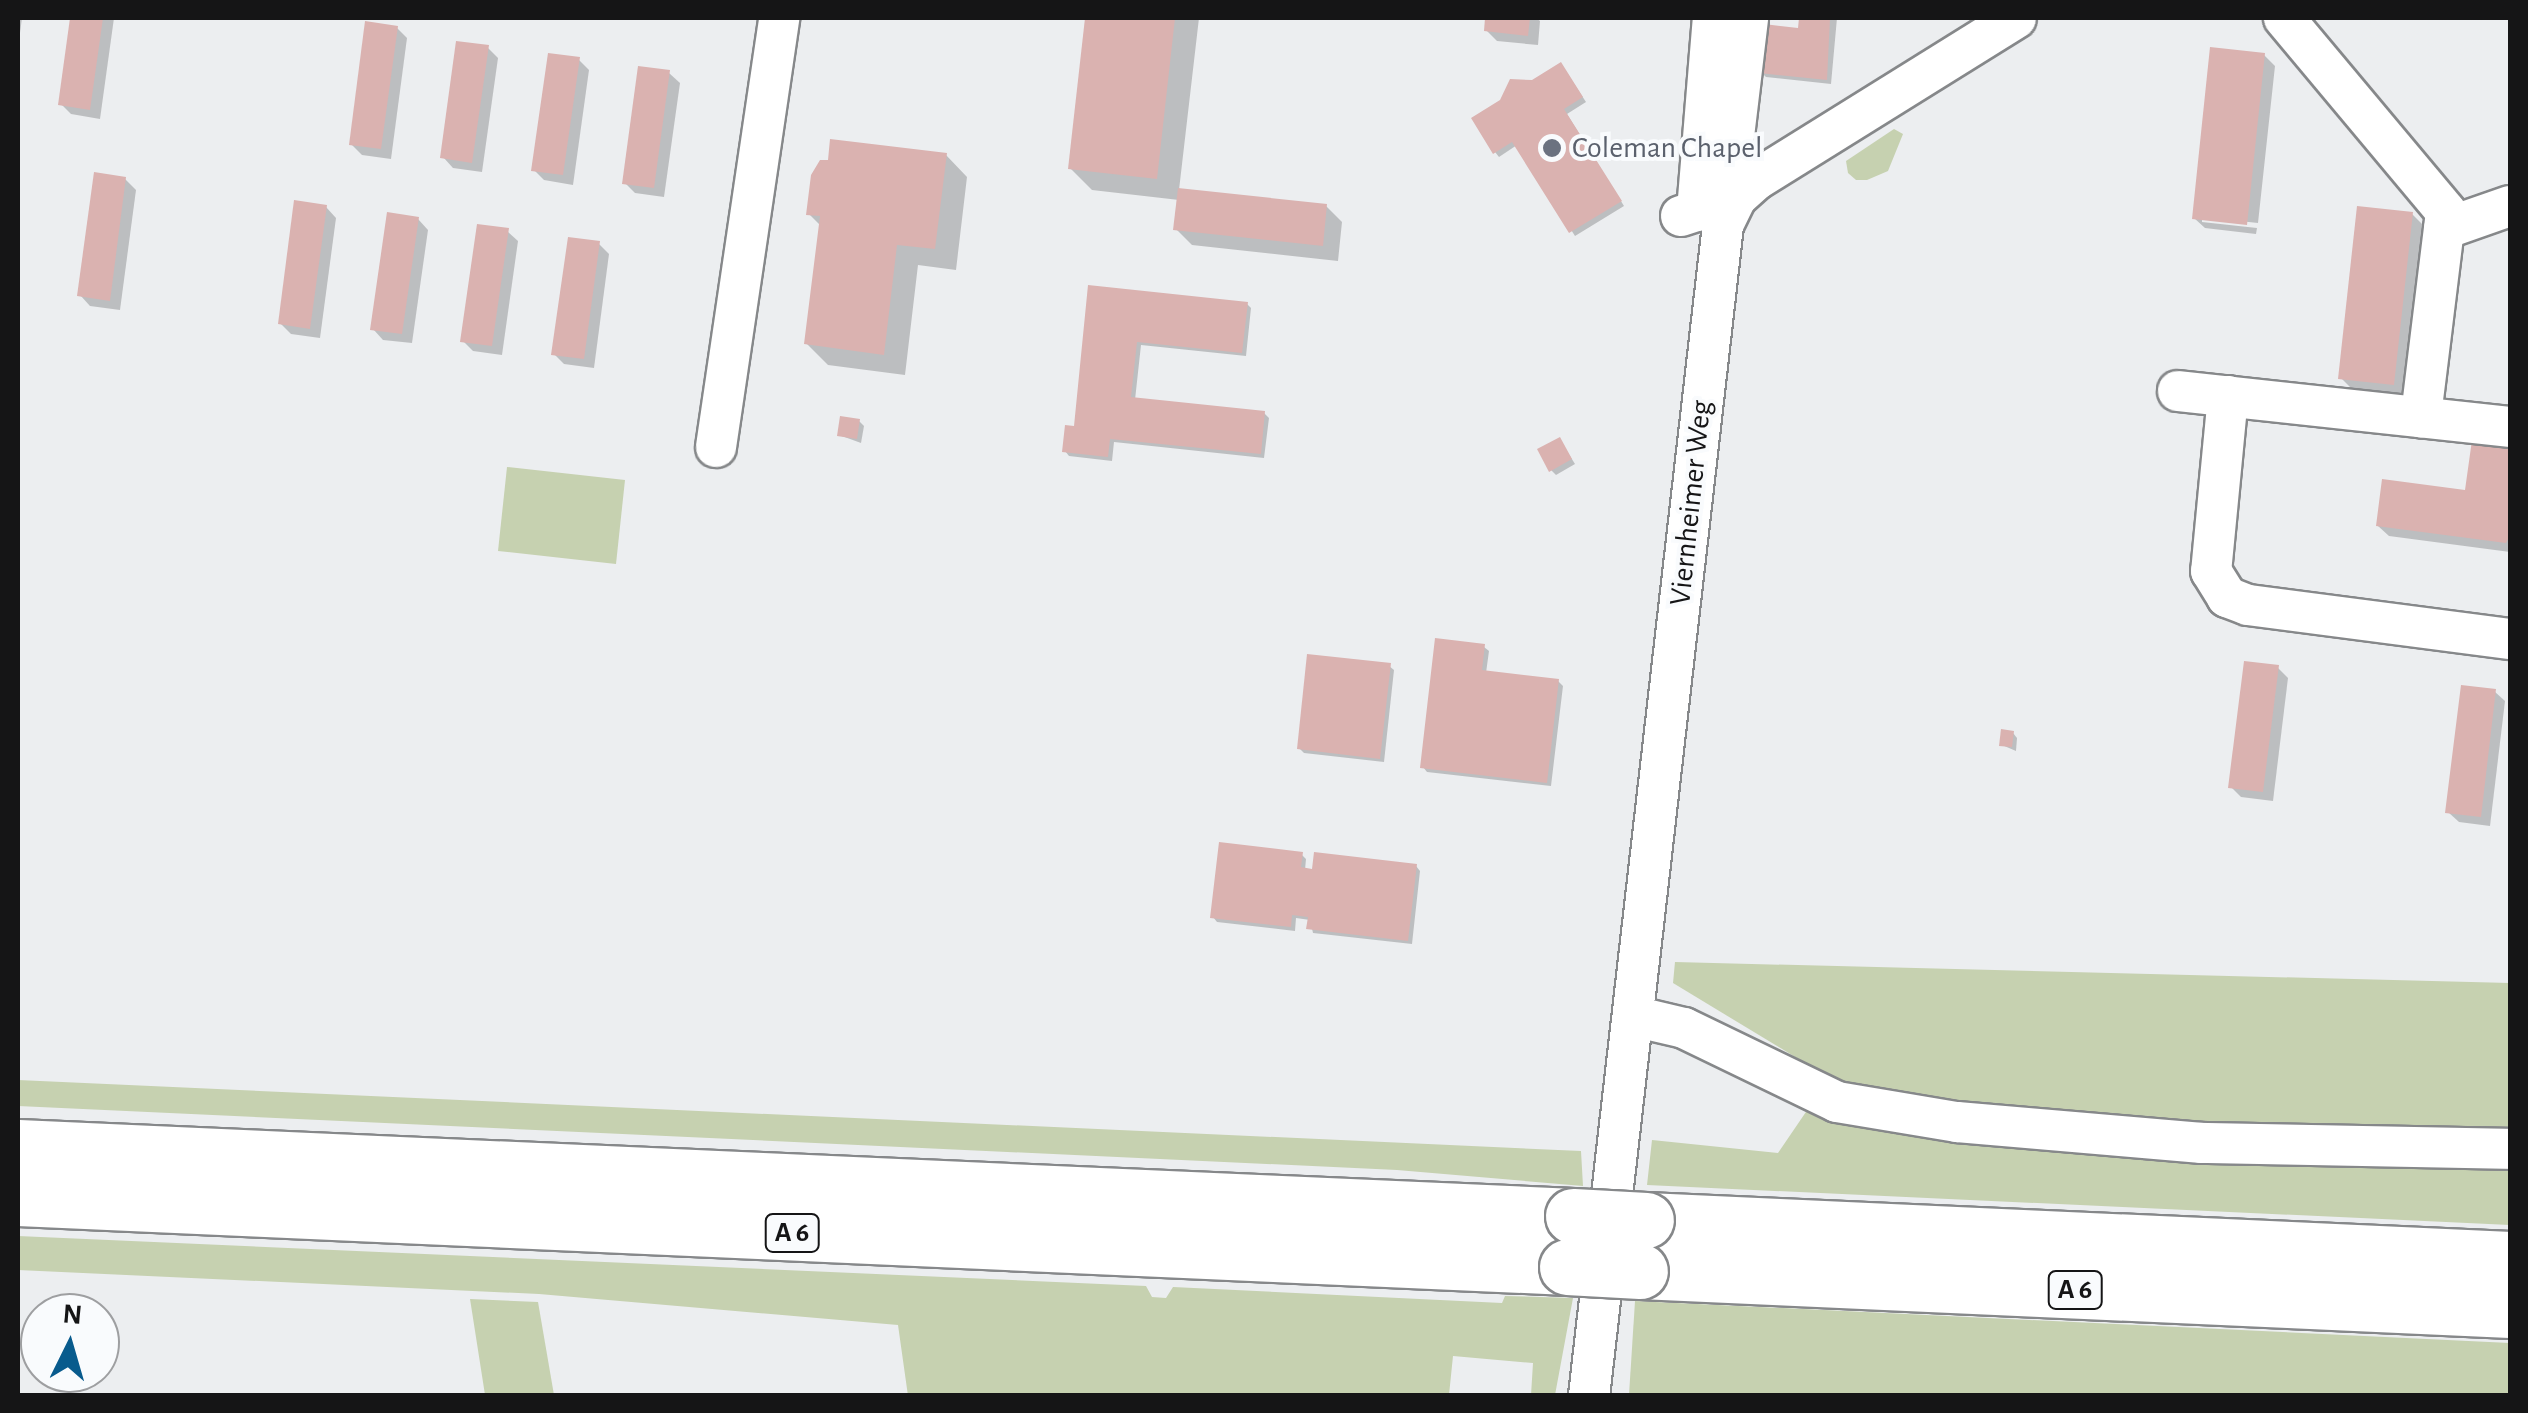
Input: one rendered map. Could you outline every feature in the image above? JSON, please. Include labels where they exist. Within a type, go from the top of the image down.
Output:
[{"type":"highway","name":"A 6","points":[[18,1146],[1570,1242]]},
{"type":"highway","name":"A 6","points":[[18,1198],[1643,1245],[2510,1259]]},
{"type":"highway","name":"A 6","points":[[1643,1245],[2510,1310]]},
{"type":"street","points":[[716,446],[779,18]]},
{"type":"street","points":[[1713,18],[1689,213],[1736,198],[1756,180],[2016,18]]},
{"type":"street","points":[[1736,198],[1730,170],[1748,18]]},
{"type":"street","points":[[2297,22],[2446,212],[2421,417]]},
{"type":"street","name":"Viernheimer Weg","points":[[1589,1396],[1720,255],[1724,225],[1736,198]]},
{"type":"street","points":[[2444,229],[2510,206]]},
{"type":"street","points":[[2178,391],[2510,428]]},
{"type":"street","points":[[2228,396],[2211,572],[2227,597],[2248,605],[2510,640]]},
{"type":"street","points":[[1633,1016],[1684,1028],[1838,1102],[1957,1122],[2202,1143],[2510,1149]]},
{"type":"green space","points":[[1894,129],[1903,134],[1888,171],[1867,180],[1856,180],[1848,173],[1846,161]]},
{"type":"green space","points":[[507,467],[625,480],[616,564],[498,551]]},
{"type":"green space","points":[[1675,962],[2510,983],[2510,1139],[2202,1133],[1958,1109],[1843,1086],[1673,983]]},
{"type":"green space","points":[[18,1080],[1581,1151],[1583,1186],[1397,1170],[18,1106]]},
{"type":"green space","points":[[1810,1106],[2510,1159],[2510,1225],[1647,1185],[1652,1140],[1778,1153]]},
{"type":"green space","points":[[18,1236],[1146,1286],[1152,1297],[1166,1298],[1173,1287],[1502,1303],[1505,1296],[1573,1298],[1555,1395],[1531,1395],[1533,1363],[1453,1356],[1449,1395],[908,1396],[898,1325],[539,1294],[18,1270]]},
{"type":"green space","points":[[470,1299],[538,1302],[554,1395],[485,1395]]},
{"type":"green space","points":[[1635,1301],[2510,1343],[2510,1395],[1629,1395]]},
{"type":"building","points":[[70,18],[103,18],[90,110],[58,105]]},
{"type":"building","points":[[1085,18],[1175,18],[1157,179],[1068,169]]},
{"type":"building","points":[[1485,18],[1530,18],[1528,36],[1484,31]]},
{"type":"building","points":[[1799,18],[1830,18],[1827,80],[1759,73],[1764,24],[1798,28]]},
{"type":"building","points":[[365,21],[398,26],[381,149],[349,145]]},
{"type":"building","points":[[456,41],[489,45],[472,163],[440,158]]},
{"type":"building","points":[[2210,47],[2265,53],[2247,225],[2192,219]]},
{"type":"building","points":[[548,53],[580,57],[563,175],[531,171]]},
{"type":"building","name":"Coleman Chapel","points":[[1561,62],[1583,97],[1564,109],[1622,201],[1569,233],[1512,142],[1493,154],[1471,118],[1500,100],[1510,79],[1532,80]]},
{"type":"building","points":[[638,66],[670,70],[654,188],[622,184]]},
{"type":"building","points":[[830,139],[947,153],[935,249],[897,245],[884,355],[804,344],[820,216],[806,215],[811,175],[820,160],[828,160]]},
{"type":"building","points":[[94,172],[126,177],[110,301],[77,296]]},
{"type":"building","points":[[1178,188],[1327,204],[1323,246],[1173,230]]},
{"type":"building","points":[[294,200],[327,205],[310,329],[278,324]]},
{"type":"building","points":[[2357,206],[2413,212],[2394,385],[2338,379]]},
{"type":"building","points":[[387,212],[419,217],[402,334],[370,330]]},
{"type":"building","points":[[477,224],[509,228],[492,346],[460,342]]},
{"type":"building","points":[[568,237],[600,241],[584,359],[551,355]]},
{"type":"building","points":[[1088,285],[1248,302],[1242,353],[1137,342],[1131,397],[1265,411],[1261,454],[1110,439],[1108,457],[1062,452],[1065,425],[1074,426]]},
{"type":"building","points":[[840,416],[860,419],[857,439],[837,436]]},
{"type":"building","points":[[1560,437],[1572,459],[1549,472],[1537,449]]},
{"type":"building","points":[[2472,440],[2510,445],[2510,535],[2506,543],[2376,526],[2382,479],[2465,490]]},
{"type":"building","points":[[1435,638],[1485,644],[1482,670],[1559,679],[1547,783],[1420,768]]},
{"type":"building","points":[[1307,654],[1391,663],[1380,759],[1297,749]]},
{"type":"building","points":[[2244,661],[2279,665],[2263,792],[2228,788]]},
{"type":"building","points":[[2461,685],[2496,689],[2481,817],[2445,813]]},
{"type":"building","points":[[2001,729],[2014,731],[2012,747],[1999,746]]},
{"type":"building","points":[[1219,842],[1303,852],[1301,867],[1312,869],[1314,852],[1417,864],[1408,941],[1306,929],[1308,917],[1292,915],[1291,927],[1210,918]]},
{"type":"place","name":"Coleman Chapel","points":[[1552,148]]}]
